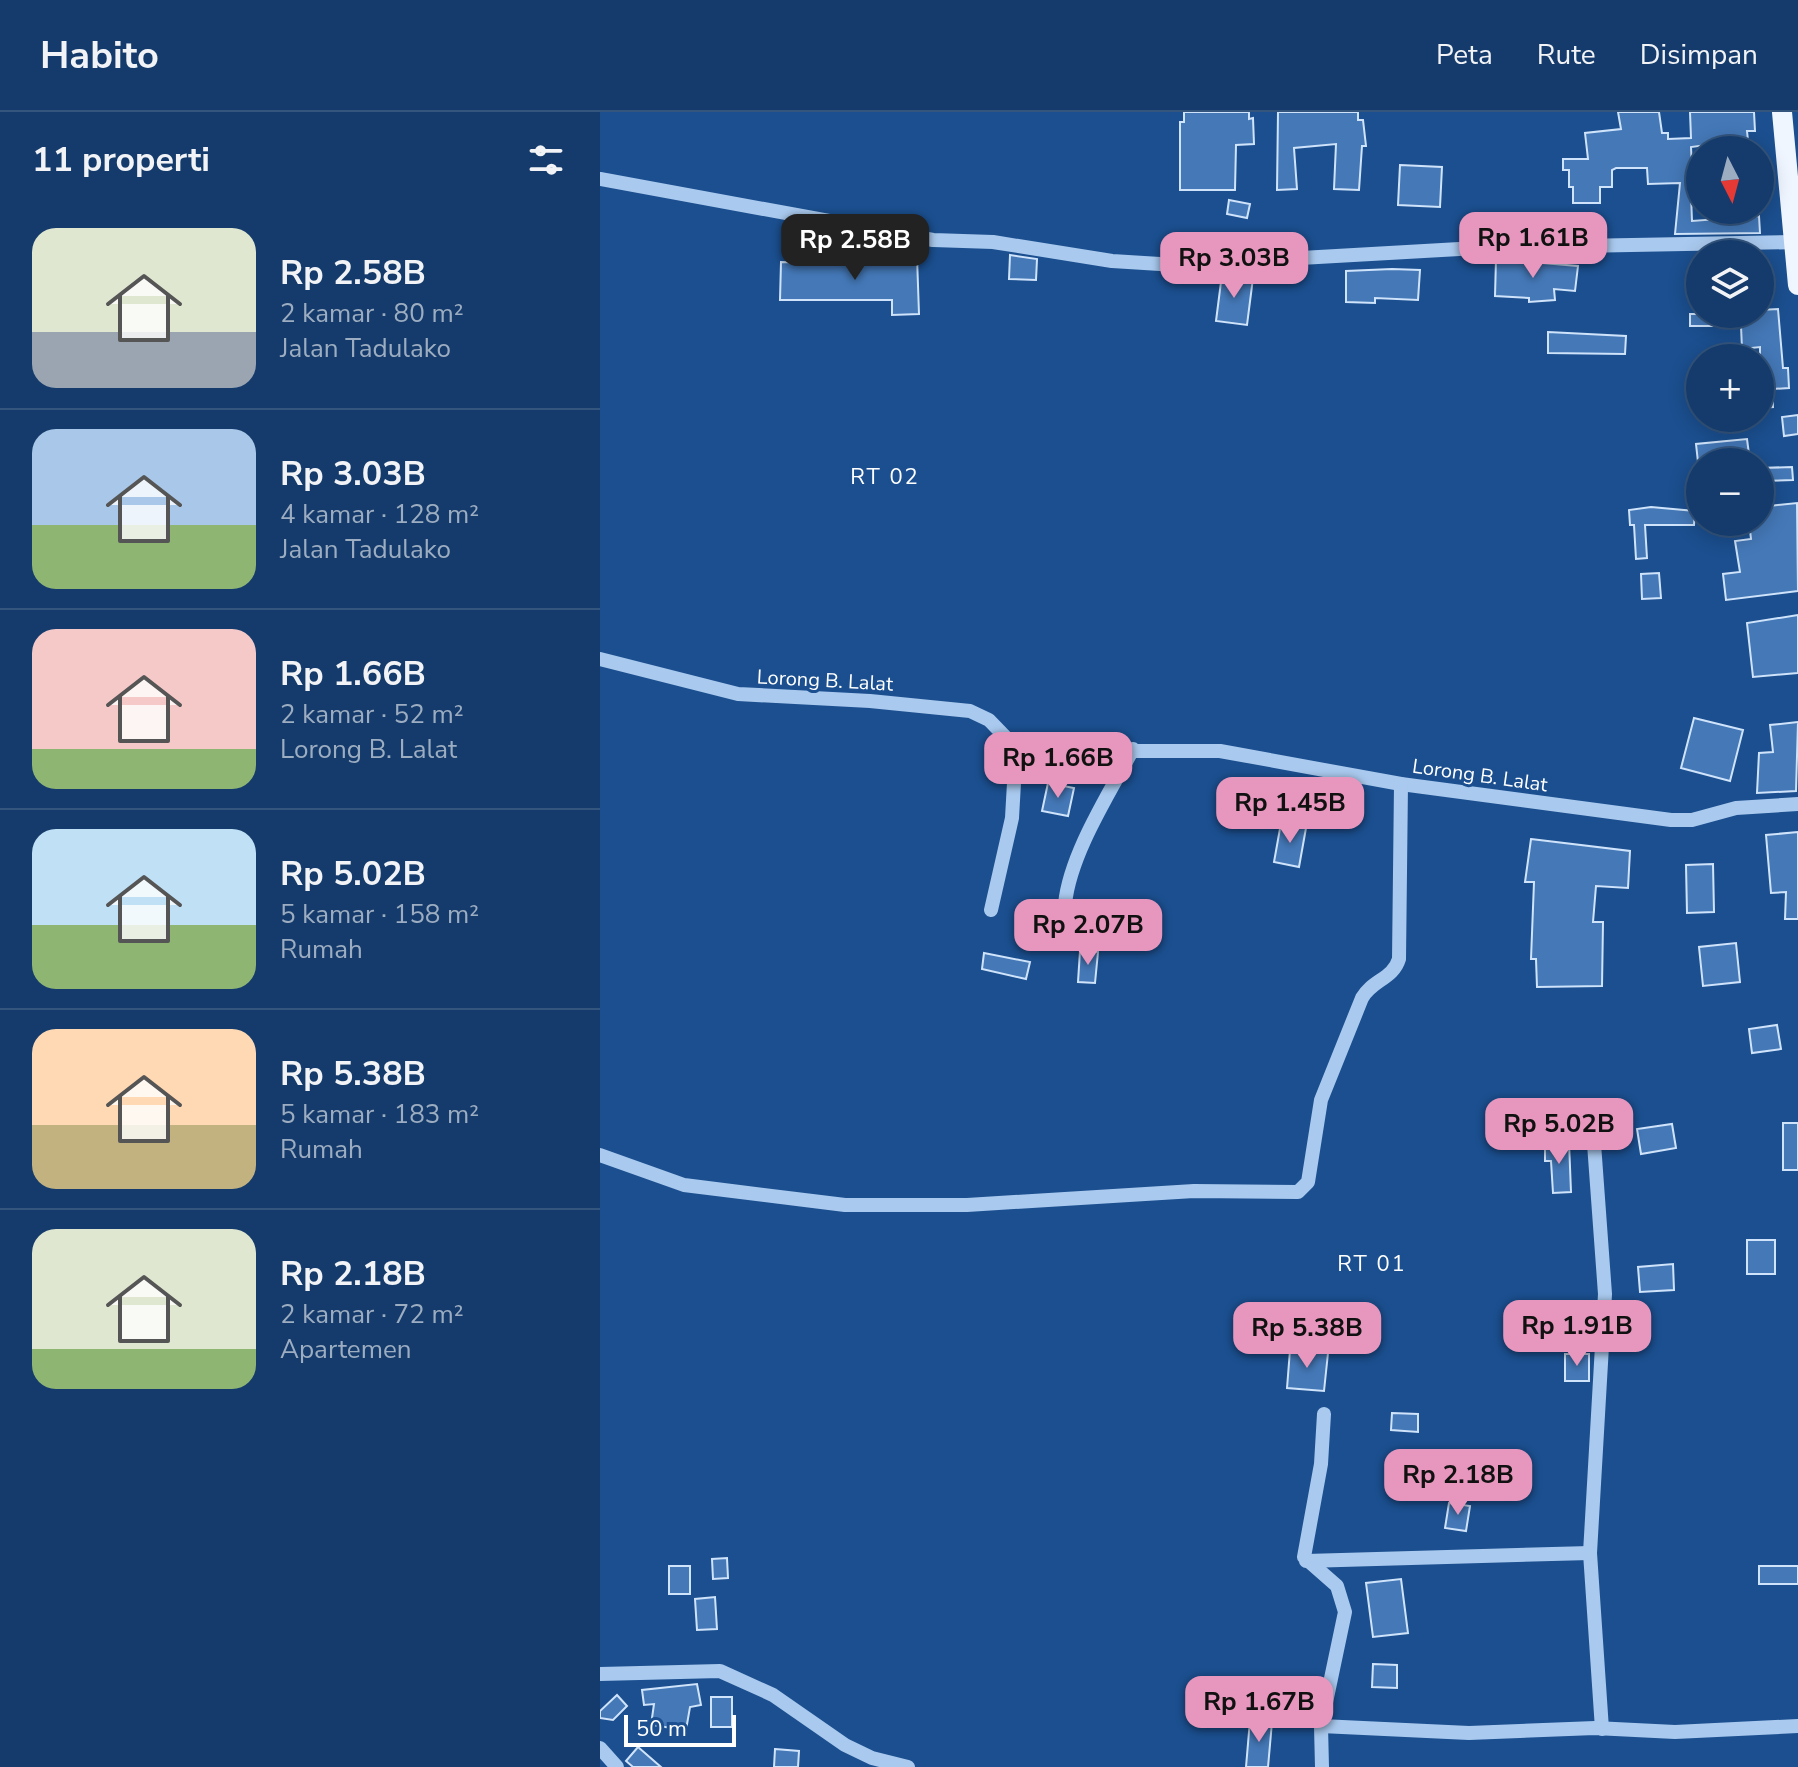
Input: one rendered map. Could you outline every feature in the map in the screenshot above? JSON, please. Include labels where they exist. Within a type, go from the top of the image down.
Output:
[{"type":"main road","points":[[1782,112],[1798,285]]},
{"type":"street","points":[[600,179],[933,240],[993,242],[1112,261],[1176,265],[1477,248],[1796,242]]},
{"type":"street","name":"Lorong B. Lalat","points":[[600,659],[738,694],[870,701],[970,711],[989,720],[1016,748],[1046,753],[1133,749],[1220,751],[1401,784],[1671,820],[1692,820],[1736,808],[1798,804]]},
{"type":"street","points":[[991,910],[1012,818],[1016,748]]},
{"type":"street","points":[[1065,904],[1067,887],[1079,855],[1133,749]]},
{"type":"street","points":[[600,1155],[684,1185],[833,1204],[996,1204],[1194,1191],[1298,1192],[1308,1182],[1321,1100],[1362,998],[1367,989],[1393,973],[1399,959],[1401,784]]},
{"type":"street","points":[[1593,1130],[1605,1294],[1590,1553],[1602,1729]]},
{"type":"street","points":[[1306,1561],[1321,1464],[1324,1414]]},
{"type":"street","points":[[1306,1561],[1590,1553]]},
{"type":"street","points":[[1306,1561],[1337,1586],[1345,1612],[1321,1726],[1322,1767]]},
{"type":"street","points":[[600,1674],[720,1671],[773,1695],[845,1745],[872,1758],[908,1767]]},
{"type":"street","points":[[1321,1726],[1469,1733],[1602,1729],[1675,1732],[1798,1726]]},
{"type":"street","points":[[600,1748],[617,1767]]},
{"type":"building","points":[[1184,112],[1249,112],[1249,119],[1253,118],[1254,144],[1236,145],[1235,190],[1180,190],[1180,122],[1184,122]]},
{"type":"building","points":[[1278,112],[1358,112],[1358,120],[1363,120],[1366,146],[1362,146],[1359,190],[1334,189],[1336,144],[1294,148],[1297,189],[1277,190]]},
{"type":"building","points":[[1618,112],[1659,112],[1662,133],[1668,133],[1668,139],[1686,138],[1686,224],[1759,224],[1760,233],[1675,234],[1680,183],[1648,184],[1647,168],[1616,168],[1612,170],[1612,187],[1600,187],[1600,203],[1573,203],[1573,187],[1569,187],[1569,170],[1563,170],[1563,159],[1588,159],[1585,133],[1621,129]]},
{"type":"building","points":[[1690,112],[1754,112],[1755,131],[1747,131],[1748,136],[1691,136]]},
{"type":"building","points":[[1400,165],[1442,167],[1440,207],[1398,205]]},
{"type":"building","points":[[1229,200],[1250,204],[1247,218],[1227,214]]},
{"type":"building","points":[[1010,255],[1037,259],[1036,280],[1009,279]]},
{"type":"building","points":[[917,257],[919,314],[892,315],[892,300],[780,300],[781,262],[828,263]]},
{"type":"building","points":[[1496,259],[1578,266],[1575,291],[1554,289],[1555,300],[1529,302],[1529,298],[1495,296]]},
{"type":"building","points":[[1420,270],[1418,300],[1375,298],[1375,303],[1346,302],[1346,271]]},
{"type":"building","points":[[1222,274],[1253,278],[1247,325],[1216,321]]},
{"type":"building","points":[[1774,309],[1778,309],[1783,368],[1788,368],[1789,388],[1774,389],[1774,344],[1742,344],[1741,328],[1774,328]]},
{"type":"building","points":[[1548,332],[1626,336],[1625,354],[1548,353]]},
{"type":"building","points":[[1798,415],[1798,434],[1784,436],[1782,417]]},
{"type":"building","points":[[1747,439],[1748,448],[1696,448],[1696,444]]},
{"type":"building","points":[[1792,467],[1793,480],[1774,481],[1774,468]]},
{"type":"building","points":[[1797,503],[1798,591],[1726,600],[1723,574],[1740,572],[1735,541],[1751,539],[1751,536],[1774,536],[1774,505]]},
{"type":"building","points":[[1651,507],[1686,510],[1686,525],[1645,525],[1647,558],[1636,559],[1634,525],[1630,525],[1629,510]]},
{"type":"building","points":[[1659,573],[1661,598],[1642,599],[1641,574]]},
{"type":"building","points":[[1798,615],[1798,673],[1753,677],[1747,623]]},
{"type":"building","points":[[1694,718],[1743,730],[1730,781],[1681,768]]},
{"type":"building","points":[[1798,722],[1796,791],[1757,793],[1759,753],[1773,752],[1770,725]]},
{"type":"building","points":[[1048,783],[1074,788],[1068,816],[1042,811]]},
{"type":"building","points":[[1281,823],[1306,828],[1299,867],[1274,862]]},
{"type":"building","points":[[1798,832],[1798,919],[1785,919],[1786,892],[1771,893],[1766,835]]},
{"type":"building","points":[[1531,839],[1630,851],[1628,888],[1596,886],[1593,922],[1603,922],[1602,986],[1537,987],[1536,959],[1531,959],[1534,882],[1525,882]]},
{"type":"building","points":[[1713,864],[1714,912],[1687,913],[1686,865]]},
{"type":"building","points":[[1736,943],[1740,982],[1703,986],[1699,947]]},
{"type":"building","points":[[1080,951],[1098,952],[1095,983],[1078,982]]},
{"type":"building","points":[[984,953],[1030,962],[1026,979],[982,969]]},
{"type":"building","points":[[1777,1025],[1781,1049],[1752,1053],[1749,1029]]},
{"type":"building","points":[[1783,1123],[1798,1123],[1798,1170],[1783,1170]]},
{"type":"building","points":[[1672,1124],[1676,1148],[1641,1154],[1637,1129]]},
{"type":"building","points":[[1545,1142],[1569,1142],[1571,1192],[1553,1193],[1551,1161],[1545,1161]]},
{"type":"building","points":[[1747,1240],[1775,1240],[1775,1274],[1747,1274]]},
{"type":"building","points":[[1673,1264],[1674,1290],[1640,1292],[1638,1267]]},
{"type":"building","points":[[1290,1350],[1328,1353],[1324,1391],[1287,1388]]},
{"type":"building","points":[[1565,1354],[1589,1354],[1589,1381],[1565,1381]]},
{"type":"building","points":[[1392,1413],[1418,1414],[1418,1432],[1391,1430]]},
{"type":"building","points":[[1449,1503],[1470,1506],[1466,1531],[1445,1528]]},
{"type":"building","points":[[727,1558],[728,1578],[713,1579],[712,1559]]},
{"type":"building","points":[[669,1566],[690,1566],[690,1594],[669,1594]]},
{"type":"building","points":[[1759,1566],[1798,1566],[1798,1584],[1759,1584]]},
{"type":"building","points":[[1401,1579],[1408,1633],[1373,1637],[1366,1583]]},
{"type":"building","points":[[715,1597],[717,1629],[697,1630],[695,1599]]},
{"type":"building","points":[[1373,1664],[1397,1665],[1397,1688],[1372,1687]]},
{"type":"building","points":[[697,1684],[701,1705],[690,1707],[686,1730],[651,1725],[654,1704],[644,1705],[642,1690]]},
{"type":"building","points":[[617,1695],[627,1706],[613,1720],[600,1718],[600,1711]]},
{"type":"building","points":[[711,1697],[732,1697],[732,1727],[711,1727]]},
{"type":"building","points":[[1250,1720],[1272,1722],[1268,1767],[1246,1767]]},
{"type":"building","points":[[638,1747],[661,1767],[633,1767],[626,1761]]},
{"type":"building","points":[[775,1749],[799,1751],[798,1767],[774,1767]]},
{"type":"district","name":"RT 02","points":[[885,476]]},
{"type":"district","name":"RT 01","points":[[1372,1263]]}]
